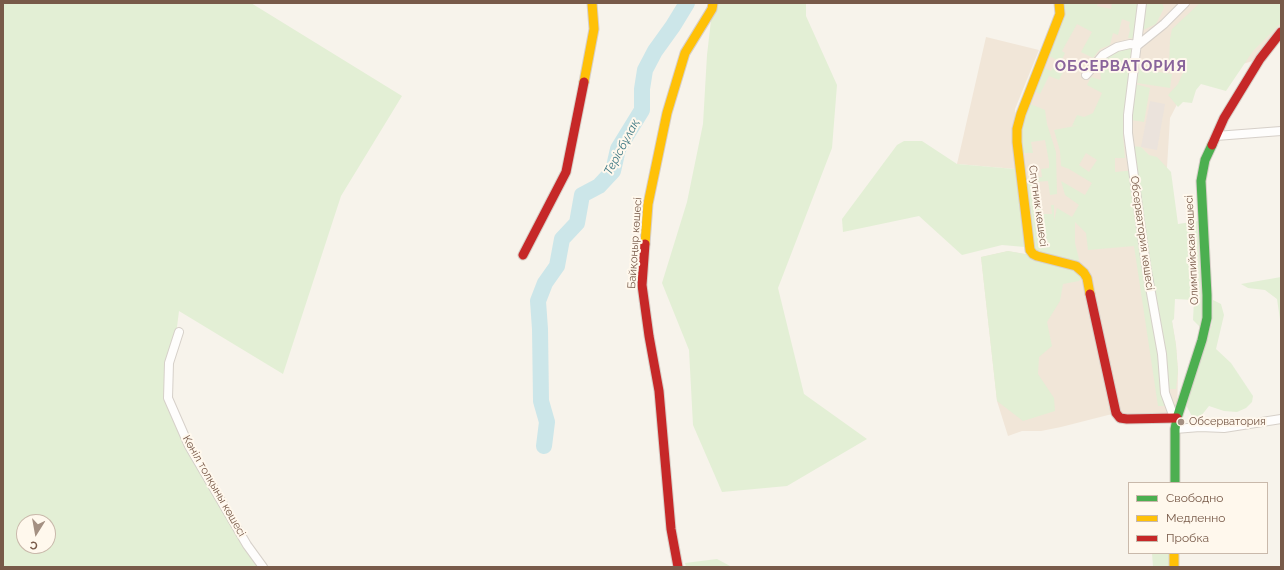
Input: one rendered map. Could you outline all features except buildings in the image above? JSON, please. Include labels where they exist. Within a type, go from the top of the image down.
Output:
[{"type":"street","points":[[523,255],[566,172],[594,29],[592,3]]},
{"type":"street","name":"Байқоңыр көшесі","points":[[678,567],[672,530],[659,391],[642,285],[648,204],[667,113],[685,53],[712,9],[713,3]]},
{"type":"street","name":"Спутник көшесі","points":[[1060,3],[1060,14],[1020,114],[1017,129],[1017,142],[1030,250],[1037,256],[1076,266],[1084,273],[1116,413],[1120,418],[1177,418]]},
{"type":"street","name":"Обсерватория көшесі","points":[[1142,3],[1138,45],[1128,115],[1128,133],[1146,265],[1162,354],[1165,393],[1172,412],[1177,418]]},
{"type":"street","points":[[1086,75],[1103,55],[1110,50],[1119,46],[1130,44],[1138,45],[1164,24],[1185,3]]},
{"type":"street","name":"Олимпийская көшесі","points":[[1175,482],[1175,429],[1177,418],[1202,340],[1207,318],[1201,181],[1205,160],[1224,118],[1260,59],[1281,32]]},
{"type":"street","points":[[1216,136],[1281,131]]},
{"type":"street","name":"Көніл толқыны көшесі","points":[[179,332],[169,363],[168,398],[189,446],[247,545],[263,567]]},
{"type":"street","points":[[1175,429],[1200,427],[1224,428],[1281,419]]},
{"type":"street","points":[[1174,554],[1174,567]]},
{"type":"shaded area","name":"Обсерватория","points":[[1059,3],[1281,3],[1281,32],[1260,59],[1190,79],[1170,118],[1165,200],[1172,321],[1178,371],[1177,418],[1116,413],[1061,427],[1041,431],[1022,431],[1008,436],[997,401],[981,257],[1008,251],[1035,256],[1017,142]]},
{"type":"shaded area","points":[[986,37],[1039,50],[1015,109],[1015,169],[957,164]]},
{"type":"shaded area","points":[[1150,101],[1165,104],[1157,150],[1141,147]]},
{"type":"green space","points":[[3,3],[251,3],[402,96],[341,196],[283,374],[179,311],[168,398],[259,567],[3,567]]},
{"type":"green space","points":[[713,3],[806,3],[806,16],[837,85],[832,148],[778,288],[804,394],[867,439],[787,486],[722,492],[693,425],[689,350],[662,283],[687,202],[703,124],[707,55]]},
{"type":"green space","points":[[1063,3],[1098,3],[1097,6],[1111,9],[1112,3],[1141,3],[1135,39],[1128,38],[1130,22],[1122,19],[1118,35],[1113,33],[1110,45],[1100,49],[1093,58],[1081,52],[1092,32],[1077,24],[1062,51],[1065,53],[1061,62],[1047,55]]},
{"type":"green space","points":[[1145,3],[1162,3],[1164,8],[1156,24],[1141,31]]},
{"type":"green space","points":[[1200,3],[1281,3],[1281,23],[1253,51],[1226,91],[1201,84],[1196,90],[1192,103],[1183,102],[1178,107],[1168,95],[1178,84],[1185,68],[1169,63],[1172,29]]},
{"type":"green space","points":[[1136,47],[1123,135],[1125,158],[1115,158],[1115,172],[1136,170],[1132,146],[1141,147],[1149,155],[1157,157],[1171,172],[1178,224],[1198,221],[1204,313],[1200,327],[1193,320],[1194,300],[1175,299],[1174,319],[1172,321],[1178,371],[1176,389],[1164,389],[1166,406],[1158,406],[1134,246],[1088,250],[1086,233],[1075,222],[1075,243],[1079,259],[1077,265],[1036,252],[1023,179],[1042,177],[1041,169],[1049,168],[1045,140],[1031,142],[1033,153],[1021,153],[1019,142],[1028,103],[1045,110],[1047,124],[1056,152],[1057,194],[1050,195],[1048,181],[1034,182],[1037,207],[1041,206],[1043,214],[1052,214],[1051,205],[1054,205],[1054,221],[1057,208],[1072,217],[1079,205],[1065,195],[1061,181],[1085,195],[1092,183],[1069,169],[1061,166],[1060,151],[1054,130],[1080,125],[1072,126],[1077,115],[1084,117],[1093,113],[1102,93],[1087,85],[1091,77],[1101,80],[1099,59],[1118,50]],"holes":[[[1086,153],[1097,160],[1089,172],[1079,165]]]},
{"type":"green space","points":[[1061,62],[1067,64],[1059,80],[1049,76],[1040,94],[1032,90],[1041,66],[1051,71],[1053,67],[1058,69]]},
{"type":"green space","points":[[1139,69],[1172,74],[1170,88],[1137,83]]},
{"type":"green space","points":[[1135,84],[1150,88],[1144,122],[1131,120]]},
{"type":"green space","points":[[904,141],[922,141],[957,164],[1015,169],[1025,247],[1002,245],[962,255],[919,216],[843,232],[842,219],[897,145]]},
{"type":"green space","points":[[1008,251],[1037,256],[1084,273],[1079,281],[1063,284],[1060,301],[1047,322],[1052,346],[1039,357],[1038,374],[1054,398],[1055,411],[1023,421],[997,401],[981,257]]},
{"type":"green space","points":[[1281,277],[1281,326],[1277,299],[1265,290],[1248,288],[1241,284]]},
{"type":"green space","points":[[1213,300],[1221,304],[1224,315],[1216,349],[1231,363],[1253,396],[1252,402],[1246,408],[1237,412],[1224,411],[1209,406],[1197,421],[1194,420],[1187,407],[1189,390],[1212,323]]},
{"type":"green space","points":[[1152,554],[1169,554],[1169,567],[1153,567]]},
{"type":"green space","points":[[717,559],[732,567],[686,567],[685,563]]},
{"type":"waterway","name":"Терісбұлақ","points":[[544,446],[547,422],[541,401],[538,301],[545,283],[557,266],[562,239],[577,223],[582,195],[599,186],[613,171],[618,149],[642,110],[642,89],[645,70],[655,51],[687,3]]},
{"type":"traffic: fast","points":[[1175,482],[1175,429],[1177,418],[1202,340],[1207,318],[1201,181],[1205,160],[1212,145]]},
{"type":"traffic: slow","points":[[584,82],[594,29],[592,3]]},
{"type":"traffic: slow","points":[[645,244],[648,204],[667,113],[685,53],[712,9],[713,3]]},
{"type":"traffic: slow","points":[[1059,3],[1060,14],[1021,114],[1017,129],[1017,142],[1030,250],[1037,256],[1076,266],[1087,278],[1090,294]]},
{"type":"traffic: slow","points":[[1174,554],[1174,567]]},
{"type":"traffic: jam","points":[[1212,145],[1224,118],[1260,59],[1281,32]]},
{"type":"traffic: jam","points":[[523,255],[566,172],[584,82]]},
{"type":"traffic: jam","points":[[645,244],[642,285],[659,391],[671,529],[678,567]]},
{"type":"traffic: jam","points":[[1090,294],[1116,413],[1120,418],[1127,419],[1177,418]]},
{"type":"place","name":"Обсерватория","points":[[1181,422]]},
{"type":"district","name":"ОБСЕРВАТОРИЯ","points":[[1121,66]]}]
